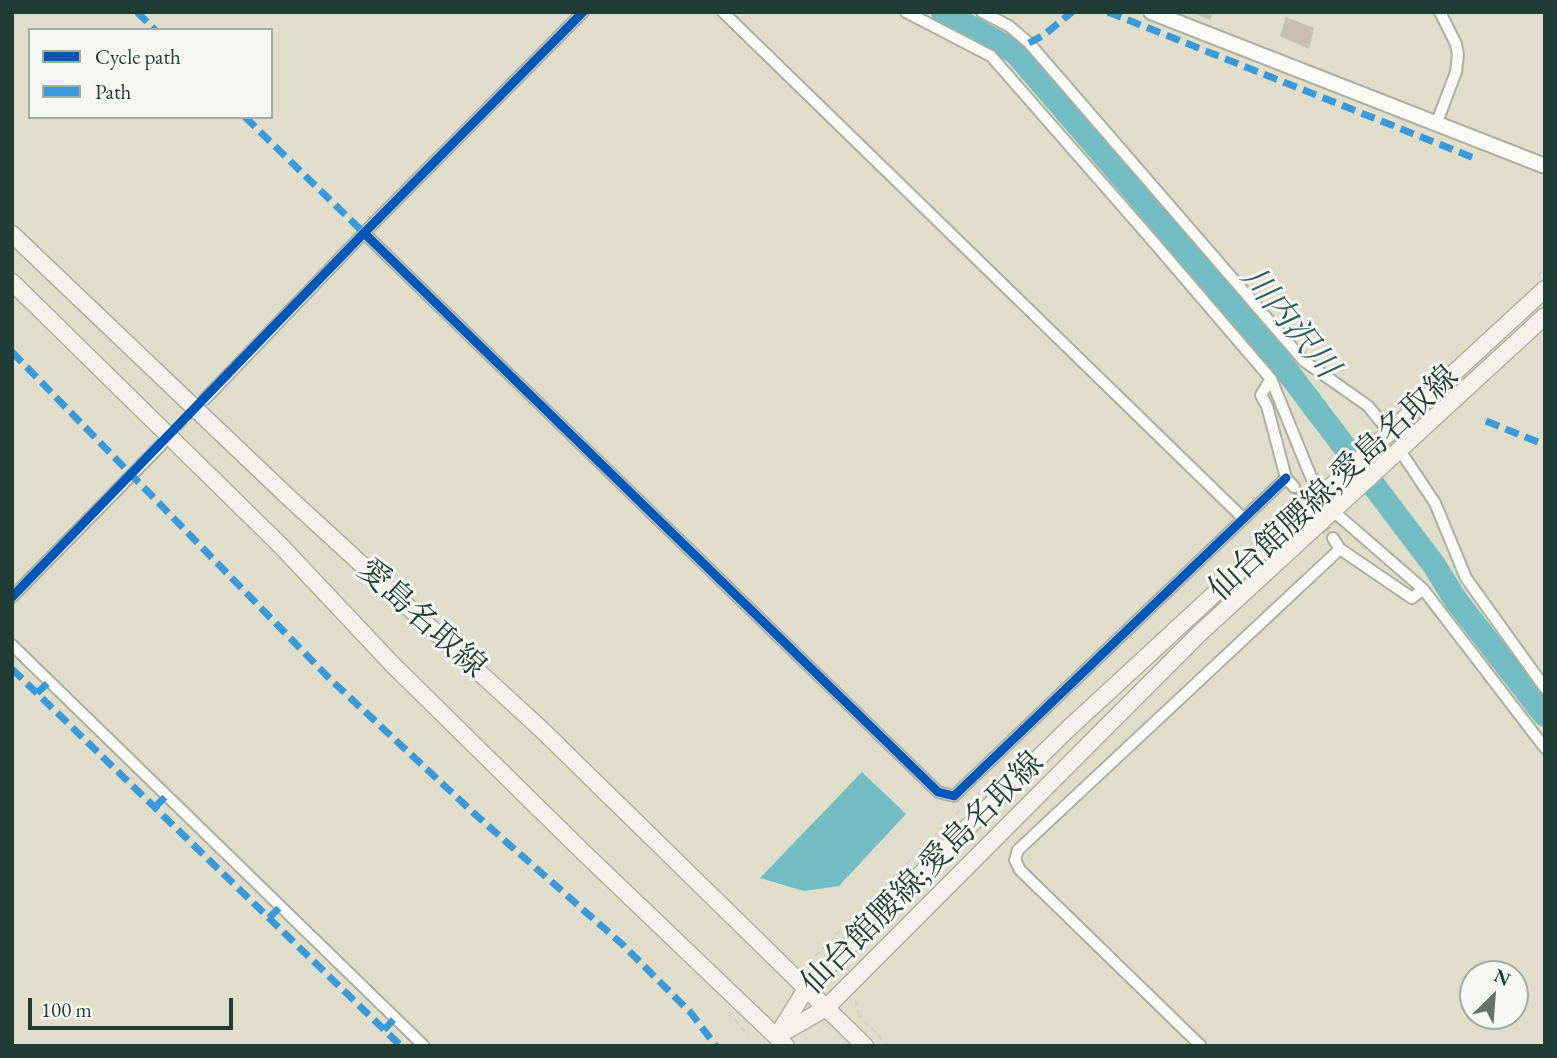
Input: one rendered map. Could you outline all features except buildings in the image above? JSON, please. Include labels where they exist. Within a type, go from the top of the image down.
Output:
[{"type":"main road","name":"愛島名取線","points":[[12,234],[286,495],[541,729],[865,1046]]},
{"type":"main road","name":"愛島名取線","points":[[12,282],[281,546],[393,665],[777,1043]]},
{"type":"main road","name":"仙台館腰線;愛島名取線","points":[[777,1043],[806,989],[1068,729],[1545,289]]},
{"type":"main road","name":"仙台館腰線;愛島名取線","points":[[777,1043],[826,1008],[1190,642],[1545,316]]},
{"type":"street","points":[[204,400],[364,233],[583,12]]},
{"type":"street","points":[[723,12],[1243,518]]},
{"type":"street","points":[[906,12],[991,56],[1271,379],[1311,477],[1330,486]]},
{"type":"street","points":[[982,12],[1009,26],[1029,43],[1304,361],[1368,406],[1384,439]]},
{"type":"street","points":[[1152,12],[1175,17],[1545,166]]},
{"type":"street","points":[[1437,122],[1456,72],[1458,55],[1457,44],[1440,12]]},
{"type":"street","points":[[364,233],[938,792],[954,796],[1286,478]]},
{"type":"street","points":[[1271,379],[1261,395],[1267,406],[1286,478],[1294,487]]},
{"type":"street","points":[[12,597],[162,444]]},
{"type":"street","points":[[1394,454],[1435,503],[1466,578],[1545,688]]},
{"type":"street","points":[[1332,510],[1423,589],[1545,748]]},
{"type":"street","points":[[1333,538],[1340,548],[1412,598],[1423,589]]},
{"type":"street","points":[[1201,1046],[1020,870],[1015,860],[1018,850],[1340,548]]},
{"type":"street","points":[[12,645],[424,1046]]},
{"type":"path","points":[[852,995],[855,997],[858,1014],[888,1046]]},
{"type":"path","points":[[733,1008],[728,1013],[748,1036]]},
{"type":"path","points":[[852,1020],[858,1014]]},
{"type":"water","points":[[862,772],[906,814],[839,886],[804,891],[760,878]]},
{"type":"waterway","name":"川内沢川","points":[[943,12],[1015,52],[1096,146],[1278,359],[1434,565],[1455,599],[1545,715]]},
{"type":"tunnel","points":[[167,439],[199,405]]},
{"type":"tunnel","points":[[1294,487],[1333,538]]},
{"type":"marked path","points":[[137,12],[153,28]]},
{"type":"marked path","points":[[1029,43],[1044,35],[1072,12]]},
{"type":"marked path","points":[[1108,12],[1474,158]]},
{"type":"marked path","points":[[247,119],[364,233]]},
{"type":"marked path","points":[[12,352],[330,679],[477,816],[622,944],[691,1013],[716,1046]]},
{"type":"marked path","points":[[1486,421],[1545,445]]},
{"type":"marked path","points":[[12,669],[401,1046]]},
{"type":"marked path","points":[[37,693],[50,681]]},
{"type":"marked path","points":[[155,807],[167,795]]},
{"type":"marked path","points":[[269,918],[281,906]]},
{"type":"marked path","points":[[384,1030],[395,1018]]},
{"type":"cycle path","points":[[12,597],[364,233],[583,12]]},
{"type":"cycle path","points":[[364,233],[938,792],[954,796],[1286,478]]}]
